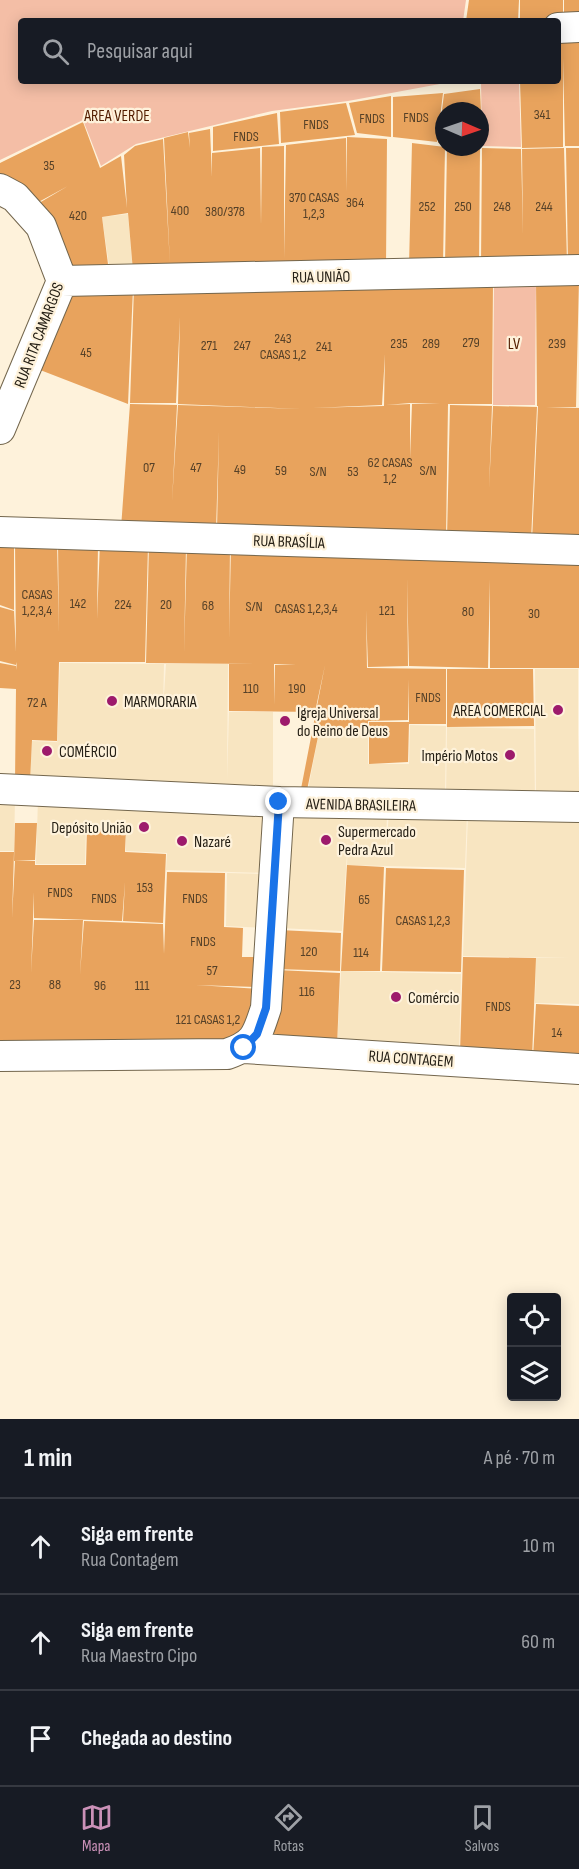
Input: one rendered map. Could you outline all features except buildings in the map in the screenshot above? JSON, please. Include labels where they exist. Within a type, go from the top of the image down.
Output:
[{"type":"street","points":[[561,28],[579,27]]},
{"type":"street","name":"RUA RITA CAMARGOS","points":[[0,189],[15,197],[41,226],[62,281],[0,429]]},
{"type":"street","name":"RUA UNIÃO","points":[[62,281],[579,270]]},
{"type":"street","name":"RUA BRASÍLIA","points":[[0,532],[579,550]]},
{"type":"street","name":"AVENIDA BRASILEIRA","points":[[0,789],[279,802],[579,807]]},
{"type":"street","points":[[244,1048],[257,1034],[266,1008],[279,802]]},
{"type":"street","name":"RUA CONTAGEM","points":[[0,1056],[227,1054],[244,1048],[579,1069]]},
{"type":"shaded area","points":[[128,214],[133,272],[110,272],[102,217]]},
{"type":"shaded area","points":[[60,663],[164,664],[163,710],[166,664],[228,664],[227,780],[229,712],[273,712],[273,794],[30,782],[32,741],[57,742],[57,746]]},
{"type":"shaded area","points":[[535,669],[578,669],[579,800],[536,798]]},
{"type":"shaded area","points":[[410,725],[446,726],[445,798],[307,795],[319,732],[368,731],[368,764],[409,764]]},
{"type":"shaded area","points":[[447,727],[534,729],[535,798],[446,798]]},
{"type":"shaded area","points":[[0,797],[15,798],[14,851],[0,851]]},
{"type":"shaded area","points":[[38,799],[271,811],[267,873],[166,870],[167,853],[126,851],[126,829],[86,828],[85,864],[36,864]]},
{"type":"shaded area","points":[[287,811],[387,813],[386,852],[389,812],[467,814],[465,868],[347,865],[348,838],[342,931],[279,928]]},
{"type":"shaded area","points":[[468,814],[579,815],[579,1004],[535,1003],[536,958],[570,958],[463,956]]},
{"type":"shaded area","points":[[227,873],[267,874],[263,928],[226,926]]},
{"type":"shaded area","points":[[341,971],[461,974],[459,1053],[337,1046]]},
{"type":"green space","name":"AREA VERDE","points":[[0,0],[466,0],[463,18],[18,18],[18,84],[440,84],[348,101],[272,111],[136,144],[101,166],[83,120],[0,160]]},
{"type":"green space","points":[[481,84],[519,84],[521,147],[489,146],[489,102],[481,102]]},
{"type":"green space","name":"LV","points":[[536,280],[535,405],[493,405],[494,281]]},
{"type":"place","name":"MARMORARIA","points":[[112,701]]},
{"type":"place","name":"AREA COMERCIAL","points":[[558,710]]},
{"type":"place","name":"Igreja Universal do Reino de Deus","points":[[285,721]]},
{"type":"place","name":"COMÉRCIO","points":[[47,751]]},
{"type":"place","name":"Império Motos","points":[[510,755]]},
{"type":"place","name":"Depósito União","points":[[144,827]]},
{"type":"place","name":"Supermercado Pedra Azul","points":[[326,840]]},
{"type":"place","name":"Nazaré","points":[[182,841]]},
{"type":"place","name":"Comércio","points":[[396,997]]},
{"type":"route","points":[[244,1048],[257,1034],[266,1008],[279,802]]}]
